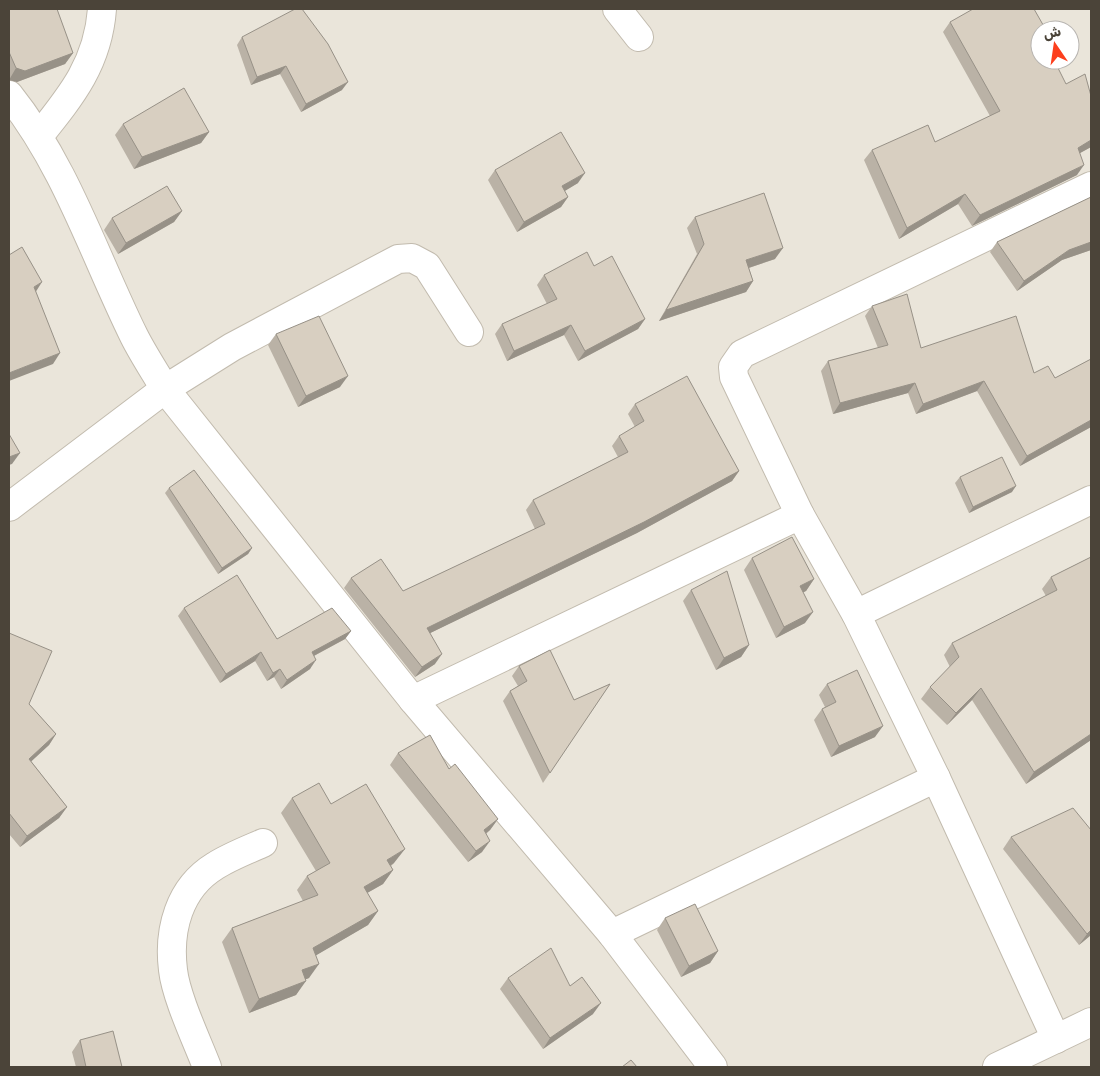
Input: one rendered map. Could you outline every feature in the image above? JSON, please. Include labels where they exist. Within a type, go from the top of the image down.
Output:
[{"type":"street","points":[[39,136],[71,97],[90,64],[101,23],[102,9]]},
{"type":"street","points":[[617,9],[639,38]]},
{"type":"street","points":[[9,95],[39,136],[57,168],[135,337],[165,389],[412,700],[612,934],[713,1067]]},
{"type":"street","points":[[1056,1039],[936,778],[856,614],[800,515],[734,377],[733,367],[742,354],[1091,186]]},
{"type":"street","points":[[9,507],[165,389],[232,347],[398,259],[412,258],[427,266],[469,332]]},
{"type":"street","points":[[856,614],[1091,500]]},
{"type":"street","points":[[412,700],[800,515]]},
{"type":"street","points":[[612,934],[936,778]]},
{"type":"street","points":[[207,1067],[173,972],[172,940],[179,908],[192,886],[214,866],[263,842]]},
{"type":"street","points":[[997,1067],[1091,1022]]},
{"type":"shaded area","points":[[9,9],[1091,9],[1091,1067],[9,1067]]},
{"type":"building","points":[[9,9],[57,9],[73,53],[25,71],[16,68],[9,52]]},
{"type":"building","points":[[295,9],[302,9],[328,44],[348,82],[306,104],[286,66],[257,77],[242,37]]},
{"type":"building","points":[[973,9],[1034,9],[1040,20],[1030,20],[1030,70],[1059,70],[1066,84],[1085,74],[1091,96],[1091,140],[1078,148],[1084,165],[980,215],[965,194],[907,228],[872,150],[928,125],[935,142],[1000,111],[950,22]]},
{"type":"building","points":[[184,88],[209,132],[142,157],[123,124]]},
{"type":"building","points":[[561,132],[585,173],[562,186],[568,197],[524,222],[495,170]]},
{"type":"building","points":[[167,186],[182,211],[126,243],[112,218]]},
{"type":"building","points":[[764,193],[783,248],[746,260],[753,281],[666,310],[704,244],[695,217]]},
{"type":"building","points":[[1091,197],[1091,242],[1069,250],[1024,281],[997,242]]},
{"type":"building","points":[[22,247],[42,282],[34,287],[60,353],[9,373],[9,255]]},
{"type":"building","points":[[587,252],[594,266],[612,256],[645,319],[585,351],[571,325],[514,351],[502,324],[557,299],[544,275]]},
{"type":"building","points":[[907,294],[921,348],[1016,316],[1034,373],[1048,366],[1055,378],[1091,359],[1091,420],[1027,456],[984,381],[923,404],[915,383],[840,403],[828,361],[888,345],[872,306]]},
{"type":"building","points":[[319,316],[348,376],[306,396],[276,334]]},
{"type":"building","points":[[687,376],[739,471],[644,522],[427,628],[442,654],[422,667],[351,578],[381,559],[403,591],[545,524],[533,500],[628,452],[619,436],[644,421],[635,404]]},
{"type":"building","points":[[9,434],[20,453],[9,457]]},
{"type":"building","points":[[1002,457],[1016,486],[973,507],[960,477]]},
{"type":"building","points":[[194,470],[252,548],[222,568],[169,488]]},
{"type":"building","points":[[792,537],[814,579],[800,586],[813,612],[784,627],[752,558]]},
{"type":"building","points":[[1091,557],[1091,734],[1034,772],[981,688],[956,713],[930,687],[959,657],[952,643],[1057,590],[1051,577]]},
{"type":"building","points":[[727,571],[749,645],[724,658],[691,590]]},
{"type":"building","points":[[237,575],[277,639],[332,608],[351,631],[312,652],[316,660],[287,680],[280,669],[273,673],[261,652],[226,674],[184,608]]},
{"type":"building","points":[[9,633],[52,651],[29,704],[56,734],[29,759],[67,807],[27,836],[9,813]]},
{"type":"building","points":[[550,650],[574,700],[610,684],[550,773],[510,691],[527,681],[519,666]]},
{"type":"building","points":[[857,670],[883,726],[839,746],[822,709],[836,702],[827,684]]},
{"type":"building","points":[[430,735],[449,769],[455,764],[498,819],[484,830],[490,841],[476,851],[398,753]]},
{"type":"building","points":[[319,783],[331,804],[366,784],[405,849],[387,860],[393,870],[364,887],[378,911],[313,948],[319,964],[302,970],[306,981],[259,999],[232,928],[318,895],[307,876],[330,863],[292,798]]},
{"type":"building","points":[[1073,808],[1091,830],[1091,930],[1087,934],[1011,837]]},
{"type":"building","points":[[695,904],[718,951],[689,966],[665,918]]},
{"type":"building","points":[[551,948],[570,986],[582,977],[601,1003],[550,1038],[508,978]]},
{"type":"building","points":[[113,1031],[122,1067],[86,1067],[80,1040]]},
{"type":"building","points":[[631,1060],[637,1067],[622,1067]]}]
